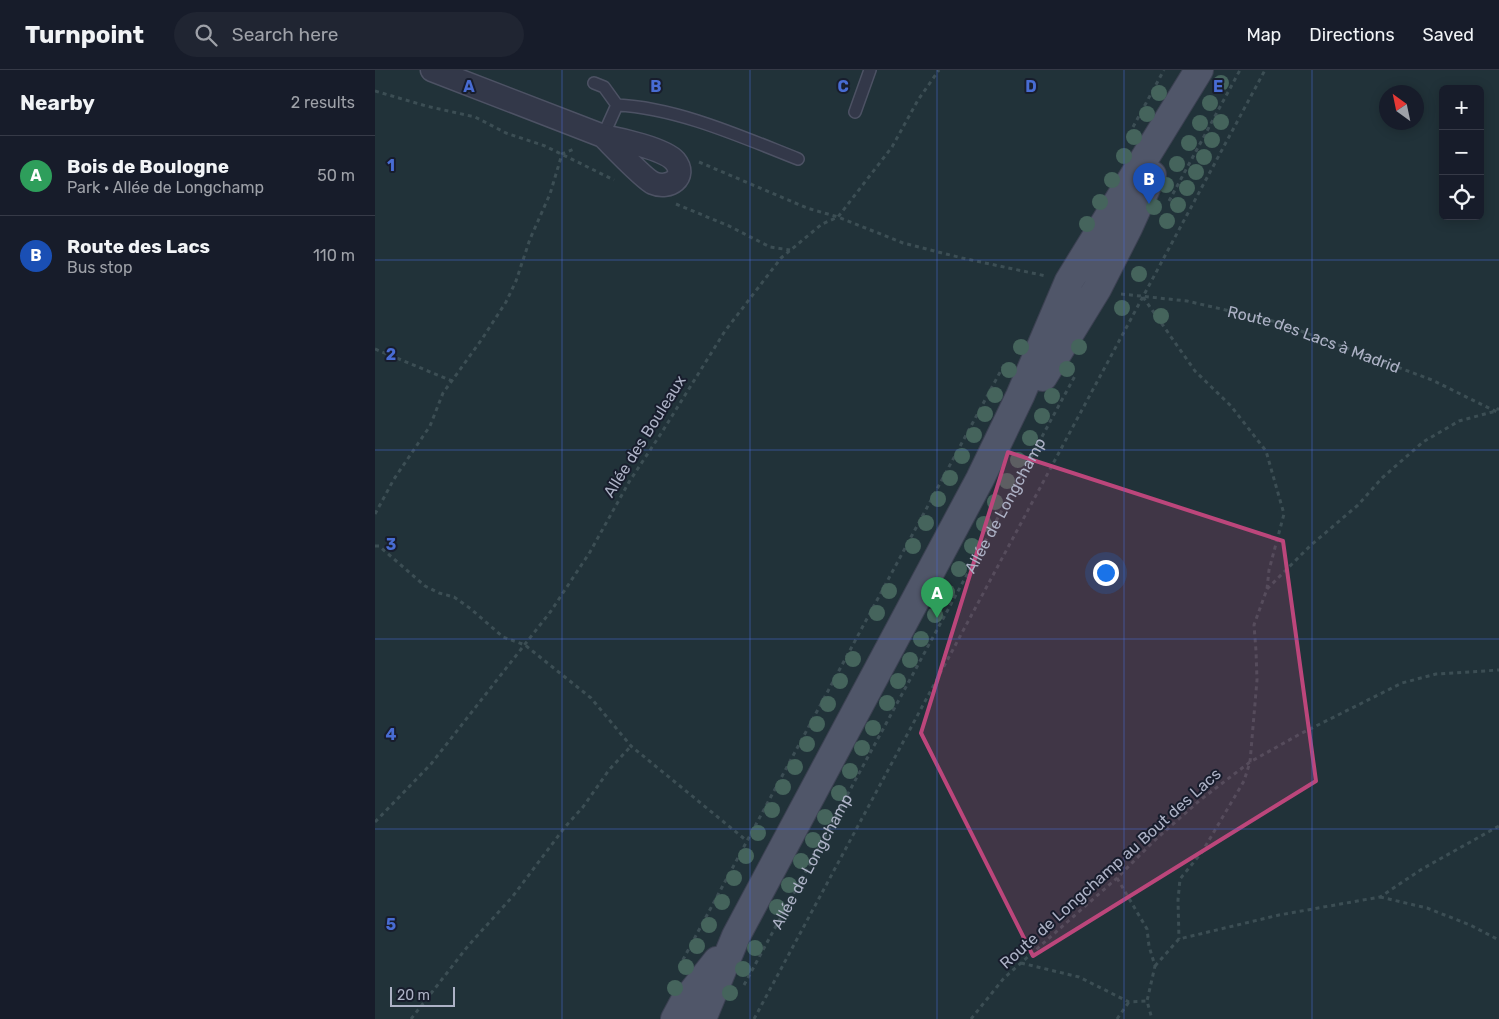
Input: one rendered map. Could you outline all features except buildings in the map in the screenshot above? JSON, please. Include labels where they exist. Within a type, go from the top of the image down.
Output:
[{"type":"main road","name":"Allée de Longchamp","points":[[702,1019],[736,936],[980,479],[1020,396],[1069,281],[1197,74]]},
{"type":"main road","name":"Allée de Longchamp","points":[[675,1019],[683,1004],[736,936]]},
{"type":"street","points":[[432,70],[603,136],[623,140],[668,155],[675,161],[680,170],[679,176],[670,185],[653,183],[603,136]]},
{"type":"lane","points":[[855,112],[870,70]]},
{"type":"lane","points":[[594,83],[604,87],[617,105]]},
{"type":"lane","points":[[603,136],[617,105]]},
{"type":"lane","points":[[617,105],[638,106],[690,120],[737,135],[799,159]]},
{"type":"path","name":"Allée des Bouleaux","points":[[375,822],[431,764],[551,611],[590,552],[629,482],[725,331],[781,258],[822,224],[838,217],[892,147],[918,100],[939,70]]},
{"type":"path","points":[[1132,128],[1164,70]]},
{"type":"path","points":[[1166,208],[1240,70]]},
{"type":"path","points":[[754,1019],[1265,70]]},
{"type":"path","points":[[375,90],[426,106],[475,116],[506,133],[545,146],[619,182]]},
{"type":"path","points":[[375,514],[394,479],[430,426],[443,393],[496,318],[516,281],[530,239],[550,194],[562,154],[603,136]]},
{"type":"path","points":[[696,160],[807,208],[838,217],[903,243],[1051,278]]},
{"type":"path","points":[[659,184],[658,196],[729,226],[770,247],[790,250]]},
{"type":"path","name":"Route des Lacs à Madrid","points":[[1124,285],[1119,294],[1187,301],[1277,322],[1432,380],[1497,412]]},
{"type":"path","points":[[1143,296],[1195,371],[1231,406],[1266,451],[1284,514],[1269,570],[1267,589],[1254,625],[1257,680],[1250,762],[1244,782],[1202,852],[1180,879],[1178,900],[1179,939]]},
{"type":"path","points":[[375,349],[451,382]]},
{"type":"path","points":[[678,968],[1006,362]]},
{"type":"path","name":"Allée de Longchamp","points":[[740,993],[1077,372]]},
{"type":"path","points":[[1267,589],[1310,546],[1358,504],[1382,478],[1423,442],[1459,421],[1497,412],[1499,408]]},
{"type":"path","points":[[375,546],[379,546],[425,586],[439,593],[454,597],[503,637],[525,645],[591,698],[631,746],[747,841]]},
{"type":"path","name":"Route de Longchamp au Bout des Lacs","points":[[971,1019],[1004,978],[1117,878],[1186,812],[1250,762],[1300,734],[1402,683],[1436,674],[1499,670]]},
{"type":"path","points":[[411,1019],[468,946],[513,896],[565,827],[583,807],[609,770],[631,746]]},
{"type":"path","points":[[1380,897],[1422,869],[1499,826]]},
{"type":"path","points":[[1117,878],[1147,929],[1149,946],[1155,966]]},
{"type":"path","points":[[1151,1019],[1147,1000],[1155,966],[1179,939],[1279,915],[1380,897],[1427,908],[1470,925],[1499,940]]},
{"type":"path","points":[[1021,963],[1079,977],[1129,1002],[1147,1000]]},
{"type":"path","points":[[1117,1019],[1129,1002]]},
{"type":"highlighted area","points":[[1008,452],[1283,541],[1316,781],[1033,956],[921,733]]},
{"type":"shaded area","points":[[375,70],[1499,70],[1499,1019],[375,1019]]},
{"type":"place","name":"Route des Lacs","points":[[1149,204]]},
{"type":"place","name":"Bois de Boulogne","points":[[937,618]]}]
